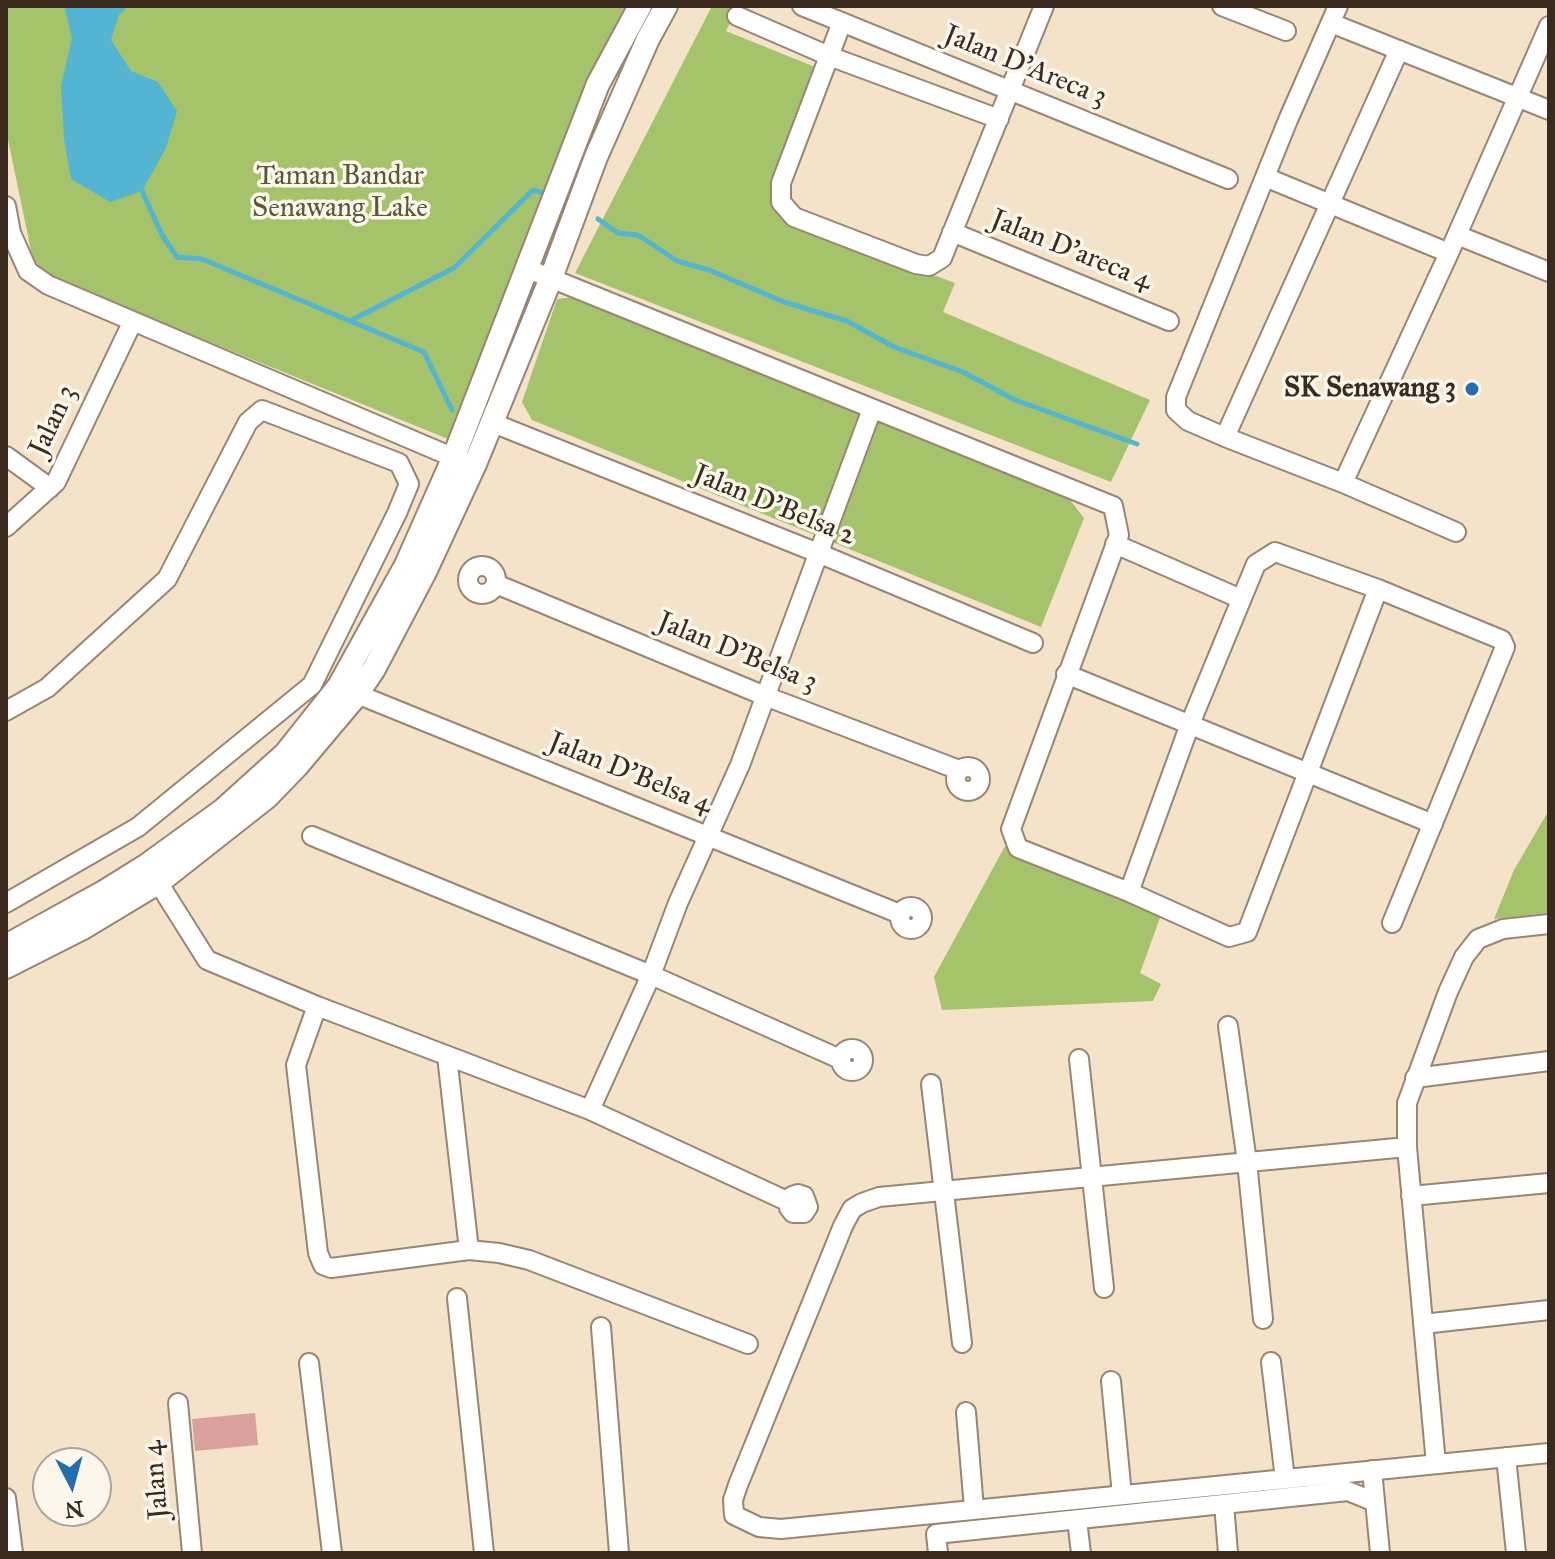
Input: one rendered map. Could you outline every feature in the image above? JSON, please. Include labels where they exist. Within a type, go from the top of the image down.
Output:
[{"type":"street","points":[[464,462],[528,269],[598,84],[640,6]]},
{"type":"street","points":[[6,967],[81,929],[153,874],[257,781],[348,691],[406,565],[464,462],[493,423],[602,142],[666,6]]},
{"type":"street","name":"Jalan D'Areca 3","points":[[802,6],[1228,179]]},
{"type":"street","points":[[842,22],[781,183],[781,202],[794,217],[916,264],[929,266],[942,258],[1044,6]]},
{"type":"street","points":[[1222,6],[1286,31]]},
{"type":"street","points":[[1456,532],[1188,421],[1176,410],[1176,397],[1334,14],[1399,50],[1549,110]]},
{"type":"street","points":[[737,16],[829,56],[999,119]]},
{"type":"street","points":[[1343,483],[1549,26]]},
{"type":"street","points":[[1225,437],[1399,50]]},
{"type":"street","points":[[1265,177],[1330,203],[1549,272]]},
{"type":"street","points":[[6,206],[11,233],[28,271],[48,285],[464,462]]},
{"type":"street","name":"Jalan D'areca 4","points":[[952,232],[1169,321]]},
{"type":"street","points":[[528,269],[1113,506],[1119,535],[1011,829],[1018,848],[1129,892],[1229,937],[1247,932],[1378,589]]},
{"type":"street","name":"Jalan 3","points":[[6,527],[56,482],[132,323]]},
{"type":"street","points":[[590,1110],[740,765],[872,409]]},
{"type":"street","points":[[6,711],[47,688],[167,579],[248,422],[262,410],[399,463],[409,484],[312,685],[138,827],[6,903]]},
{"type":"street","name":"Jalan D'Belsa 2","points":[[493,423],[1033,643]]},
{"type":"street","points":[[6,456],[50,488]]},
{"type":"street","points":[[1115,544],[1241,599]]},
{"type":"street","points":[[1129,892],[1190,724],[1256,564],[1275,552],[1378,589],[1502,640],[1505,647],[1392,923]]},
{"type":"street","name":"Jalan D'Belsa 3","points":[[496,584],[765,696],[959,770]]},
{"type":"street","points":[[1066,674],[1433,824]]},
{"type":"street","name":"Jalan D'Belsa 4","points":[[348,691],[900,914]]},
{"type":"street","points":[[312,836],[651,975],[840,1059]]},
{"type":"street","points":[[6,946],[102,893],[153,874]]},
{"type":"street","points":[[153,874],[207,960],[317,1006],[590,1110],[789,1202]]},
{"type":"street","points":[[1436,1464],[1407,1147],[1407,1103],[1448,992],[1464,957],[1478,939],[1503,929],[1549,924]]},
{"type":"street","points":[[317,1006],[296,1065],[318,1253],[323,1265],[331,1268],[469,1250],[499,1253],[529,1260],[748,1344]]},
{"type":"street","points":[[1228,1026],[1247,1162],[1263,1319]]},
{"type":"street","points":[[447,1056],[469,1250]]},
{"type":"street","points":[[1079,1059],[1104,1288]]},
{"type":"street","points":[[1415,1078],[1549,1061]]},
{"type":"street","points":[[931,1084],[962,1343]]},
{"type":"street","points":[[1407,1147],[879,1197],[852,1209],[738,1485],[733,1500],[734,1515],[759,1527],[781,1529],[1549,1453]]},
{"type":"street","points":[[1411,1196],[1549,1183]]},
{"type":"street","points":[[457,1298],[484,1553]]},
{"type":"street","points":[[1423,1324],[1549,1310]]},
{"type":"street","points":[[601,1327],[619,1553]]},
{"type":"street","points":[[1271,1362],[1285,1479]]},
{"type":"street","points":[[309,1363],[332,1553]]},
{"type":"street","points":[[1111,1381],[1122,1495]]},
{"type":"street","name":"Jalan 4","points":[[178,1403],[192,1553]]},
{"type":"street","points":[[966,1412],[974,1509]]},
{"type":"street","points":[[1506,1457],[1516,1553]]},
{"type":"street","points":[[1372,1470],[1380,1553]]},
{"type":"street","points":[[938,1553],[936,1534],[1348,1491],[1375,1502]]},
{"type":"street","points":[[6,1498],[13,1553]]},
{"type":"street","points":[[1224,1504],[1228,1553]]},
{"type":"street","points":[[1077,1520],[1081,1553]]},
{"type":"green space","name":"Taman Bandar Senawang Lake","points":[[6,6],[632,6],[453,441],[52,278],[33,260],[6,130]]},
{"type":"green space","points":[[712,6],[738,6],[726,31],[820,69],[773,192],[803,226],[955,283],[943,312],[1150,400],[1111,482],[575,273]]},
{"type":"green space","points":[[584,296],[1067,496],[1084,518],[1041,627],[532,420],[522,402],[557,299]]},
{"type":"green space","points":[[1549,810],[1549,913],[1494,919],[1514,870]]},
{"type":"green space","points":[[1005,846],[1161,915],[1140,973],[1161,984],[1153,1001],[942,1010],[934,977]]},
{"type":"water","points":[[64,6],[129,6],[119,15],[111,40],[131,71],[158,82],[177,111],[166,148],[142,191],[110,202],[71,179],[64,139],[61,86],[72,38]]},
{"type":"building","points":[[255,1413],[258,1445],[195,1451],[192,1419]]},
{"type":"waterway","points":[[350,321],[454,268],[533,190],[543,193]]},
{"type":"waterway","points":[[142,191],[162,235],[177,257],[202,259],[424,352],[452,410]]},
{"type":"waterway","points":[[598,219],[618,233],[638,235],[677,261],[709,270],[784,302],[847,321],[894,347],[963,372],[1015,400],[1137,444]]},
{"type":"place","name":"SK Senawang 3","points":[[1472,389]]}]
